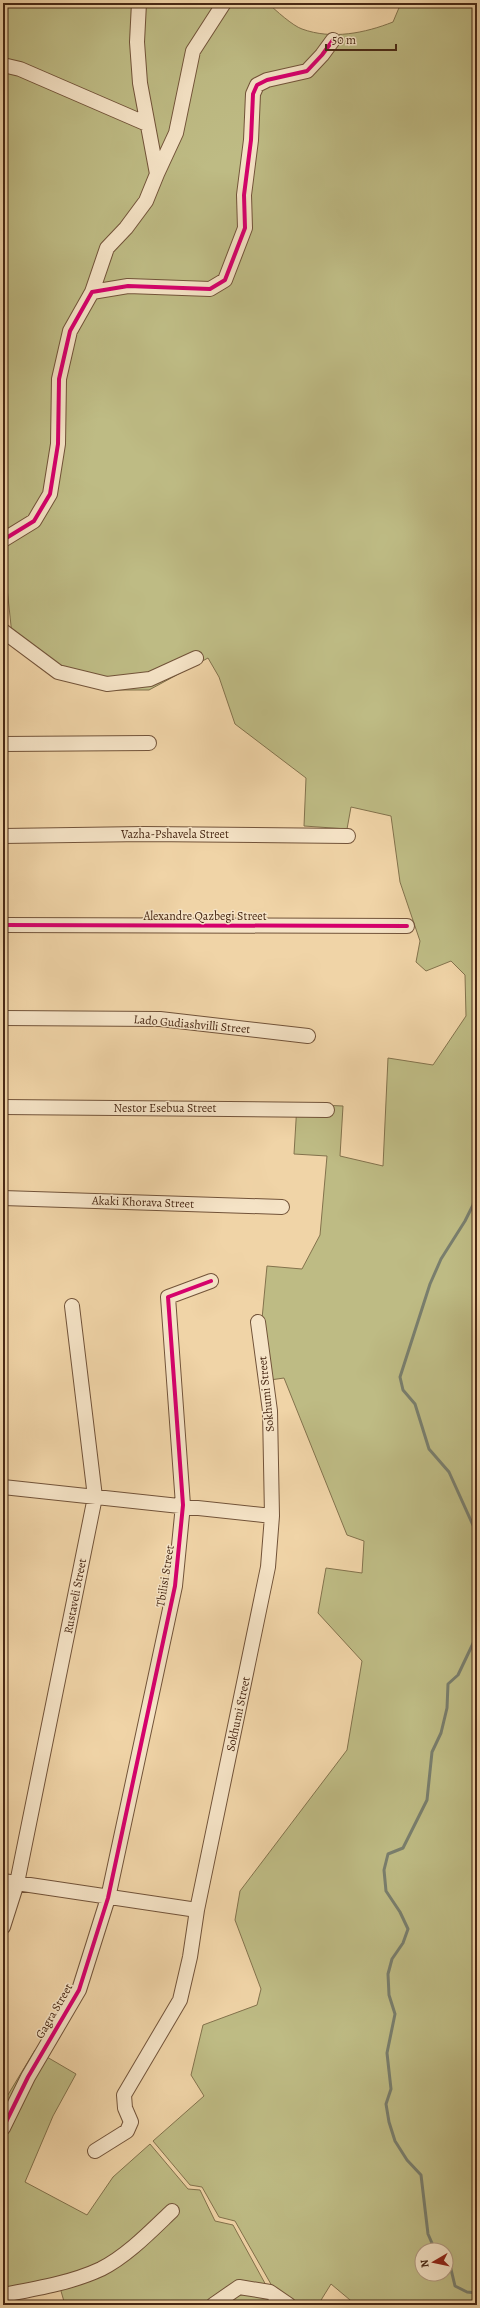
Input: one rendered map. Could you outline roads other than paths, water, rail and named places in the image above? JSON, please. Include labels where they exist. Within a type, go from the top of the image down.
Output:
[{"type":"street","points":[[139,3],[137,42],[140,83],[157,174]]},
{"type":"street","points":[[3,540],[34,520],[50,494],[58,444],[59,378],[70,330],[92,292],[107,248],[126,228],[146,201],[176,133],[193,51],[224,3]]},
{"type":"street","points":[[92,292],[128,286],[210,289],[225,280],[245,228],[244,195],[251,140],[253,94],[257,85],[267,80],[307,70],[322,55],[333,40]]},
{"type":"street","points":[[3,65],[20,69],[147,124]]},
{"type":"street","points":[[3,631],[58,672],[107,684],[150,679],[196,658]]},
{"type":"street","points":[[3,744],[150,743]]},
{"type":"street","name":"Vazha-Pshavela Street","points":[[3,836],[144,834],[348,836]]},
{"type":"street","name":"Alexandre Qazbegi Street","points":[[3,925],[407,926]]},
{"type":"street","name":"Lado Gudiashvilli Street","points":[[3,1018],[160,1019],[308,1036]]},
{"type":"street","name":"Nestor Esebua Street","points":[[3,1107],[327,1110]]},
{"type":"street","name":"Akaki Khorava Street","points":[[3,1198],[282,1207]]},
{"type":"street","name":"Tbilisi Street","points":[[108,1898],[175,1586],[183,1505],[168,1297],[211,1281]]},
{"type":"street","name":"Rustaveli Street","points":[[3,1927],[17,1883],[95,1497],[72,1306]]},
{"type":"street","name":"Sokhumi Street","points":[[94,2151],[127,2130],[131,2122],[125,2108],[124,2095],[180,2000],[190,1957],[197,1910],[268,1566],[272,1516],[270,1412],[258,1322]]},
{"type":"street","points":[[3,1487],[183,1505],[272,1516]]},
{"type":"street","points":[[3,1881],[108,1898],[197,1910]]},
{"type":"street","name":"Gagra Street","points":[[3,2128],[28,2077],[80,1990],[108,1898]]},
{"type":"street","points":[[3,2295],[64,2281],[101,2269],[124,2253],[172,2211]]},
{"type":"street","points":[[213,2305],[239,2287],[270,2292],[289,2305]]},
{"type":"waterway","points":[[477,1159],[477,1183],[473,1205],[465,1221],[441,1259],[430,1284],[400,1377],[403,1390],[415,1404],[429,1449],[449,1472],[477,1534]]},
{"type":"waterway","points":[[432,2242],[428,2234],[421,2175],[407,2160],[395,2141],[389,2122],[386,2104],[391,2089],[387,2053],[395,2014],[389,1995],[388,1974],[392,1959],[403,1943],[408,1929],[400,1912],[386,1891],[384,1870],[388,1854],[403,1848],[427,1800],[432,1752],[441,1733],[447,1708],[448,1684],[458,1675],[477,1635]]},
{"type":"waterway","points":[[454,2282],[455,2286],[467,2292],[477,2293]]}]
